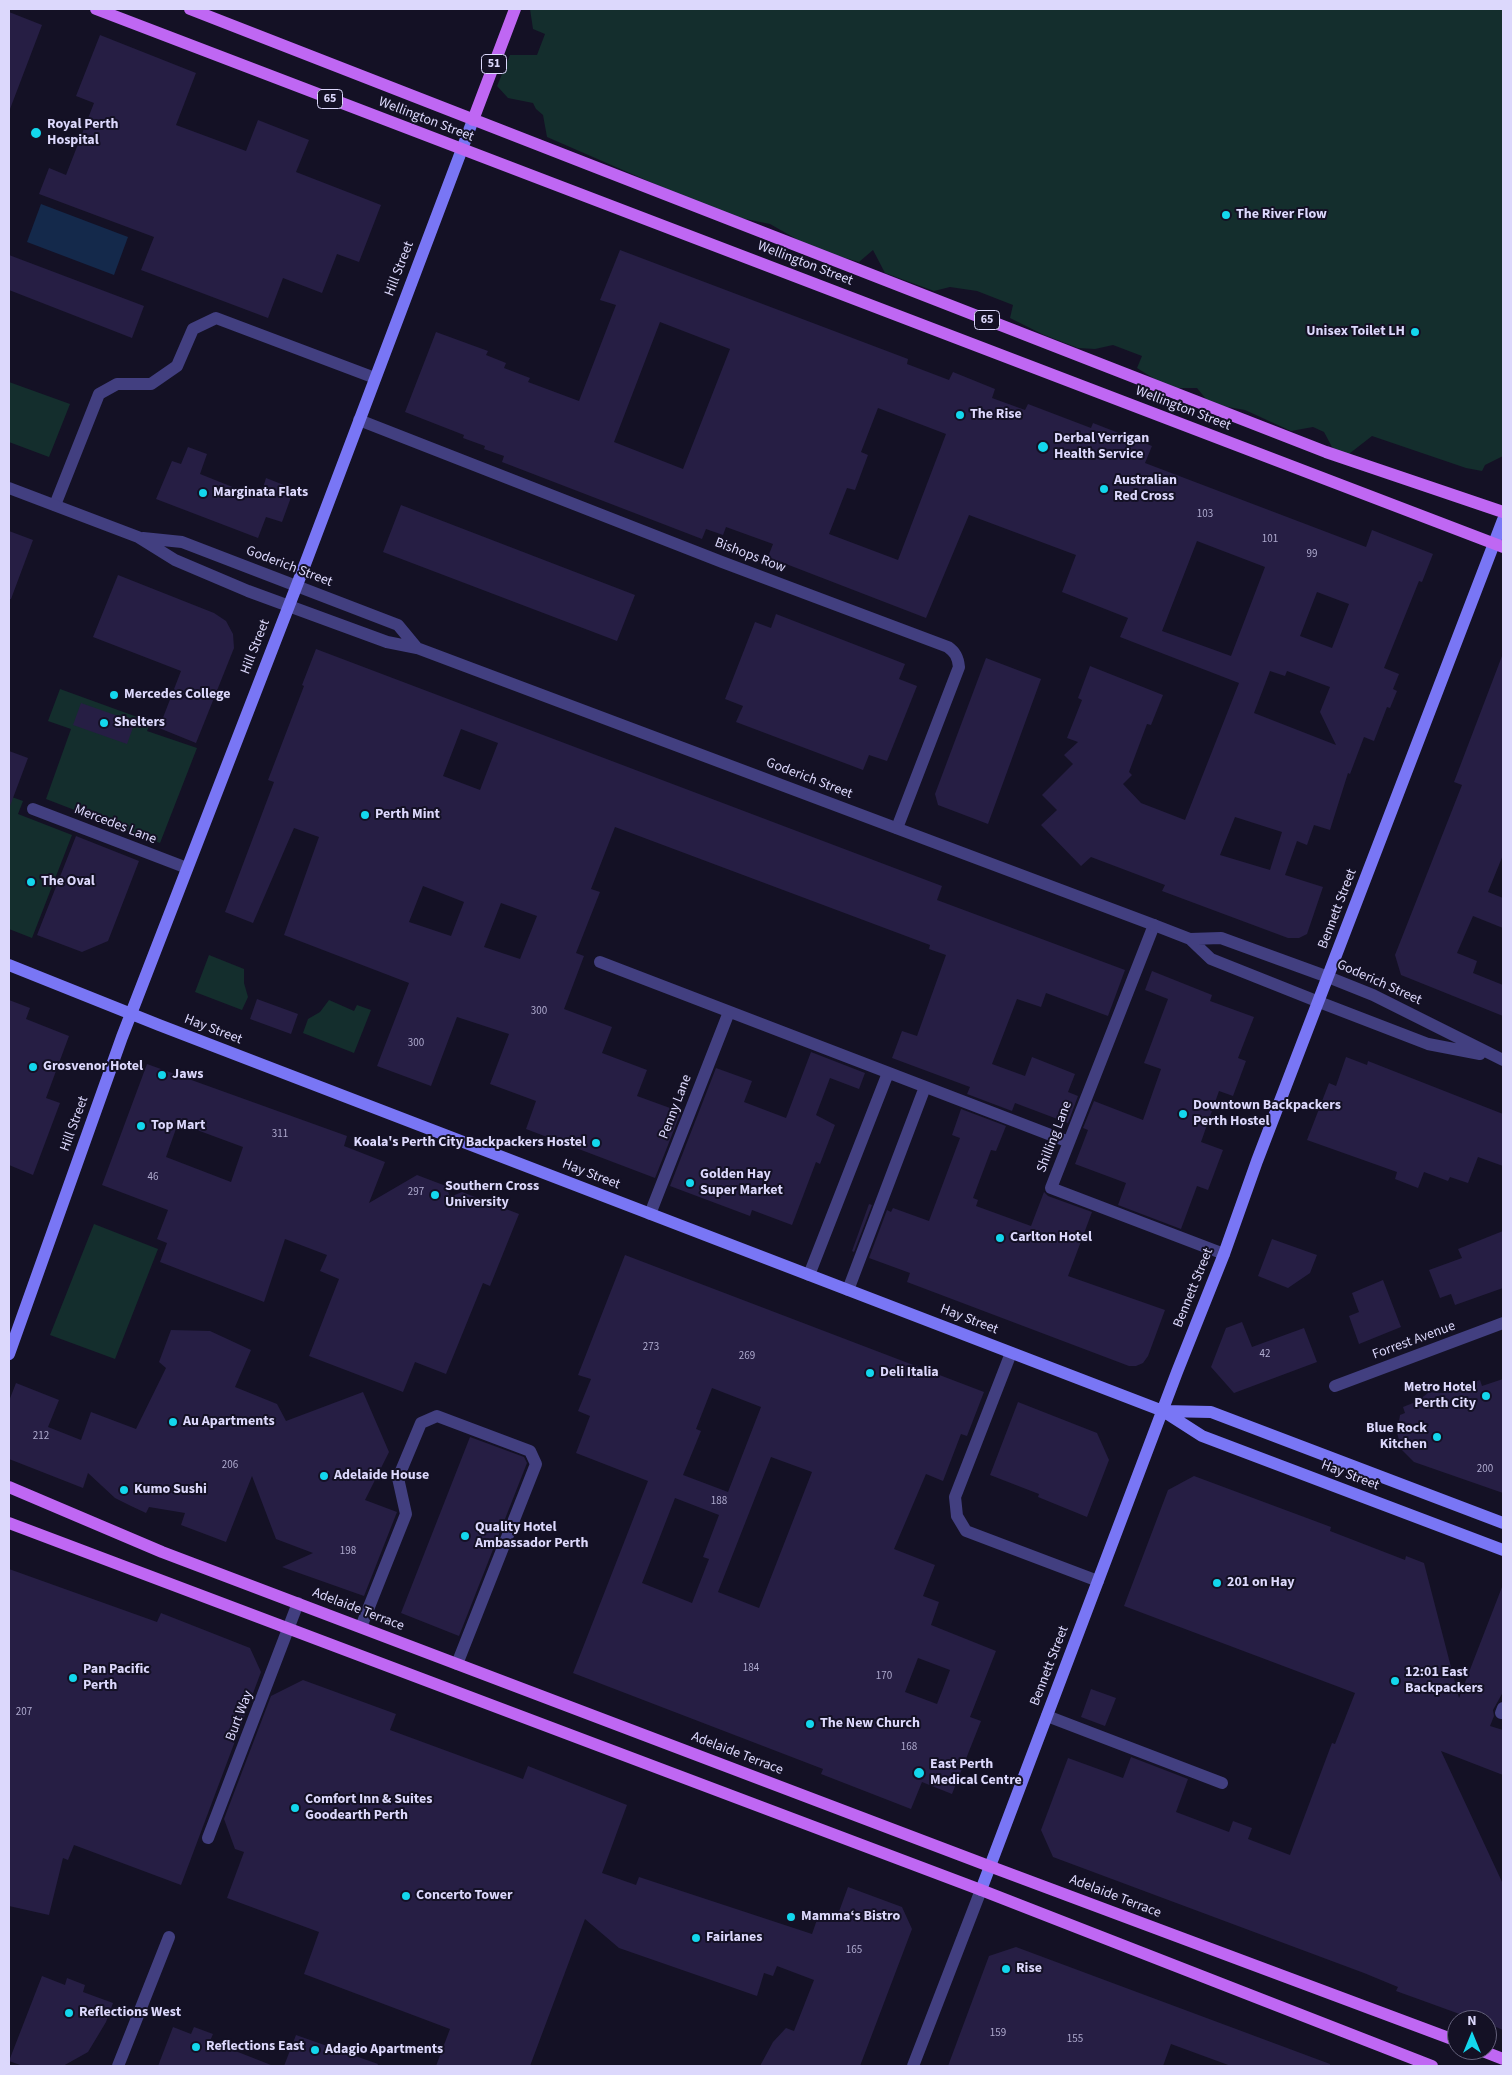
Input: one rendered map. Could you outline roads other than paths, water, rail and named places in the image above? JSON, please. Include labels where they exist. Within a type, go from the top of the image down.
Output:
[{"type":"main road","name":"Wellington Street","points":[[96,9],[1499,546]]},
{"type":"main road","name":"Wellington Street","points":[[190,9],[1317,448],[1503,512]]},
{"type":"main road","name":"Hill Street","points":[[9,1354],[131,1014],[515,9]]},
{"type":"main road","name":"Bennett Street","points":[[981,1890],[1177,1372],[1224,1254],[1257,1161],[1318,1002],[1499,546],[1503,520]]},
{"type":"main road","name":"Hay Street","points":[[9,965],[131,1014],[1163,1411],[1202,1436],[1503,1550]]},
{"type":"main road","name":"Hay Street","points":[[1163,1411],[1211,1412],[1503,1523]]},
{"type":"main road","name":"Adelaide Terrace","points":[[9,1487],[162,1552],[989,1866],[1447,2037]]},
{"type":"main road","points":[[9,1523],[288,1630],[981,1890],[1432,2066]]},
{"type":"street","points":[[55,506],[99,394],[118,384],[151,384],[177,366],[193,328],[216,318],[375,378]]},
{"type":"street","name":"Bishops Row","points":[[359,420],[953,650],[957,655],[958,667],[897,828]]},
{"type":"street","name":"Goderich Street","points":[[9,488],[138,537],[175,560],[288,605],[388,642],[417,648],[1190,939],[1211,959],[1318,1002],[1428,1044],[1498,1058]]},
{"type":"street","name":"Goderich Street","points":[[138,537],[182,542],[398,625],[417,648]]},
{"type":"street","name":"Mercedes Lane","points":[[33,809],[187,868]]},
{"type":"street","name":"Shilling Lane","points":[[1154,925],[1051,1188],[1224,1254]]},
{"type":"street","name":"Goderich Street","points":[[1190,939],[1221,938],[1328,977],[1373,995],[1434,1024],[1498,1058]]},
{"type":"street","points":[[600,962],[1069,1142]]},
{"type":"street","name":"Penny Lane","points":[[650,1214],[729,1012]]},
{"type":"street","points":[[809,1275],[888,1073]]},
{"type":"street","points":[[848,1290],[925,1087]]},
{"type":"street","name":"Forrest Avenue","points":[[1335,1386],[1503,1324]]},
{"type":"street","points":[[1011,1353],[955,1497],[957,1516],[966,1532],[1098,1581]]},
{"type":"street","points":[[361,1627],[406,1514],[398,1478],[421,1423],[437,1416],[530,1451],[536,1464],[457,1664]]},
{"type":"street","name":"Burt Way","points":[[208,1838],[298,1603]]},
{"type":"street","points":[[1047,1716],[1222,1783]]},
{"type":"street","name":"Bennett Street","points":[[913,2066],[981,1890]]},
{"type":"street","points":[[118,2066],[169,1937]]},
{"type":"water","points":[[41,204],[128,237],[114,275],[27,242]]},
{"type":"place","name":"Royal Perth Hospital","points":[[36,133]]},
{"type":"place","name":"The River Flow","points":[[1226,215]]},
{"type":"place","name":"Unisex Toilet LH","points":[[1415,332]]},
{"type":"place","name":"The Rise","points":[[960,415]]},
{"type":"place","name":"Derbal Yerrigan Health Service","points":[[1043,447]]},
{"type":"place","name":"Australian Red Cross","points":[[1104,489]]},
{"type":"place","name":"Marginata Flats","points":[[203,493]]},
{"type":"place","name":"Mercedes College","points":[[114,695]]},
{"type":"place","name":"Shelters","points":[[104,723]]},
{"type":"place","name":"Perth Mint","points":[[365,815]]},
{"type":"place","name":"The Oval","points":[[31,882]]},
{"type":"place","name":"Grosvenor Hotel","points":[[33,1067]]},
{"type":"place","name":"Jaws","points":[[162,1075]]},
{"type":"place","name":"Downtown Backpackers Perth Hostel","points":[[1183,1114]]},
{"type":"place","name":"Top Mart","points":[[141,1126]]},
{"type":"place","name":"Koala's Perth City Backpackers Hostel","points":[[596,1143]]},
{"type":"place","name":"Golden Hay Super Market","points":[[690,1183]]},
{"type":"place","name":"Southern Cross University","points":[[435,1195]]},
{"type":"place","name":"Carlton Hotel","points":[[1000,1238]]},
{"type":"place","name":"Deli Italia","points":[[870,1373]]},
{"type":"place","name":"Metro Hotel Perth City","points":[[1486,1396]]},
{"type":"place","name":"Au Apartments","points":[[173,1422]]},
{"type":"place","name":"Blue Rock Kitchen","points":[[1437,1437]]},
{"type":"place","name":"Adelaide House","points":[[324,1476]]},
{"type":"place","name":"Kumo Sushi","points":[[124,1490]]},
{"type":"place","name":"Quality Hotel Ambassador Perth","points":[[465,1536]]},
{"type":"place","name":"201 on Hay","points":[[1217,1583]]},
{"type":"place","name":"Pan Pacific Perth","points":[[73,1678]]},
{"type":"place","name":"12:01 East Backpackers","points":[[1395,1681]]},
{"type":"place","name":"The New Church","points":[[810,1724]]},
{"type":"place","name":"East Perth Medical Centre","points":[[919,1773]]},
{"type":"place","name":"Comfort Inn & Suites Goodearth Perth","points":[[295,1808]]},
{"type":"place","name":"Concerto Tower","points":[[406,1896]]},
{"type":"place","name":"Mamma‘s Bistro","points":[[791,1917]]},
{"type":"place","name":"Fairlanes","points":[[696,1938]]},
{"type":"place","name":"Rise","points":[[1006,1969]]},
{"type":"place","name":"Reflections West","points":[[69,2013]]},
{"type":"place","name":"Reflections East","points":[[196,2047]]},
{"type":"place","name":"Adagio Apartments","points":[[315,2050]]}]
